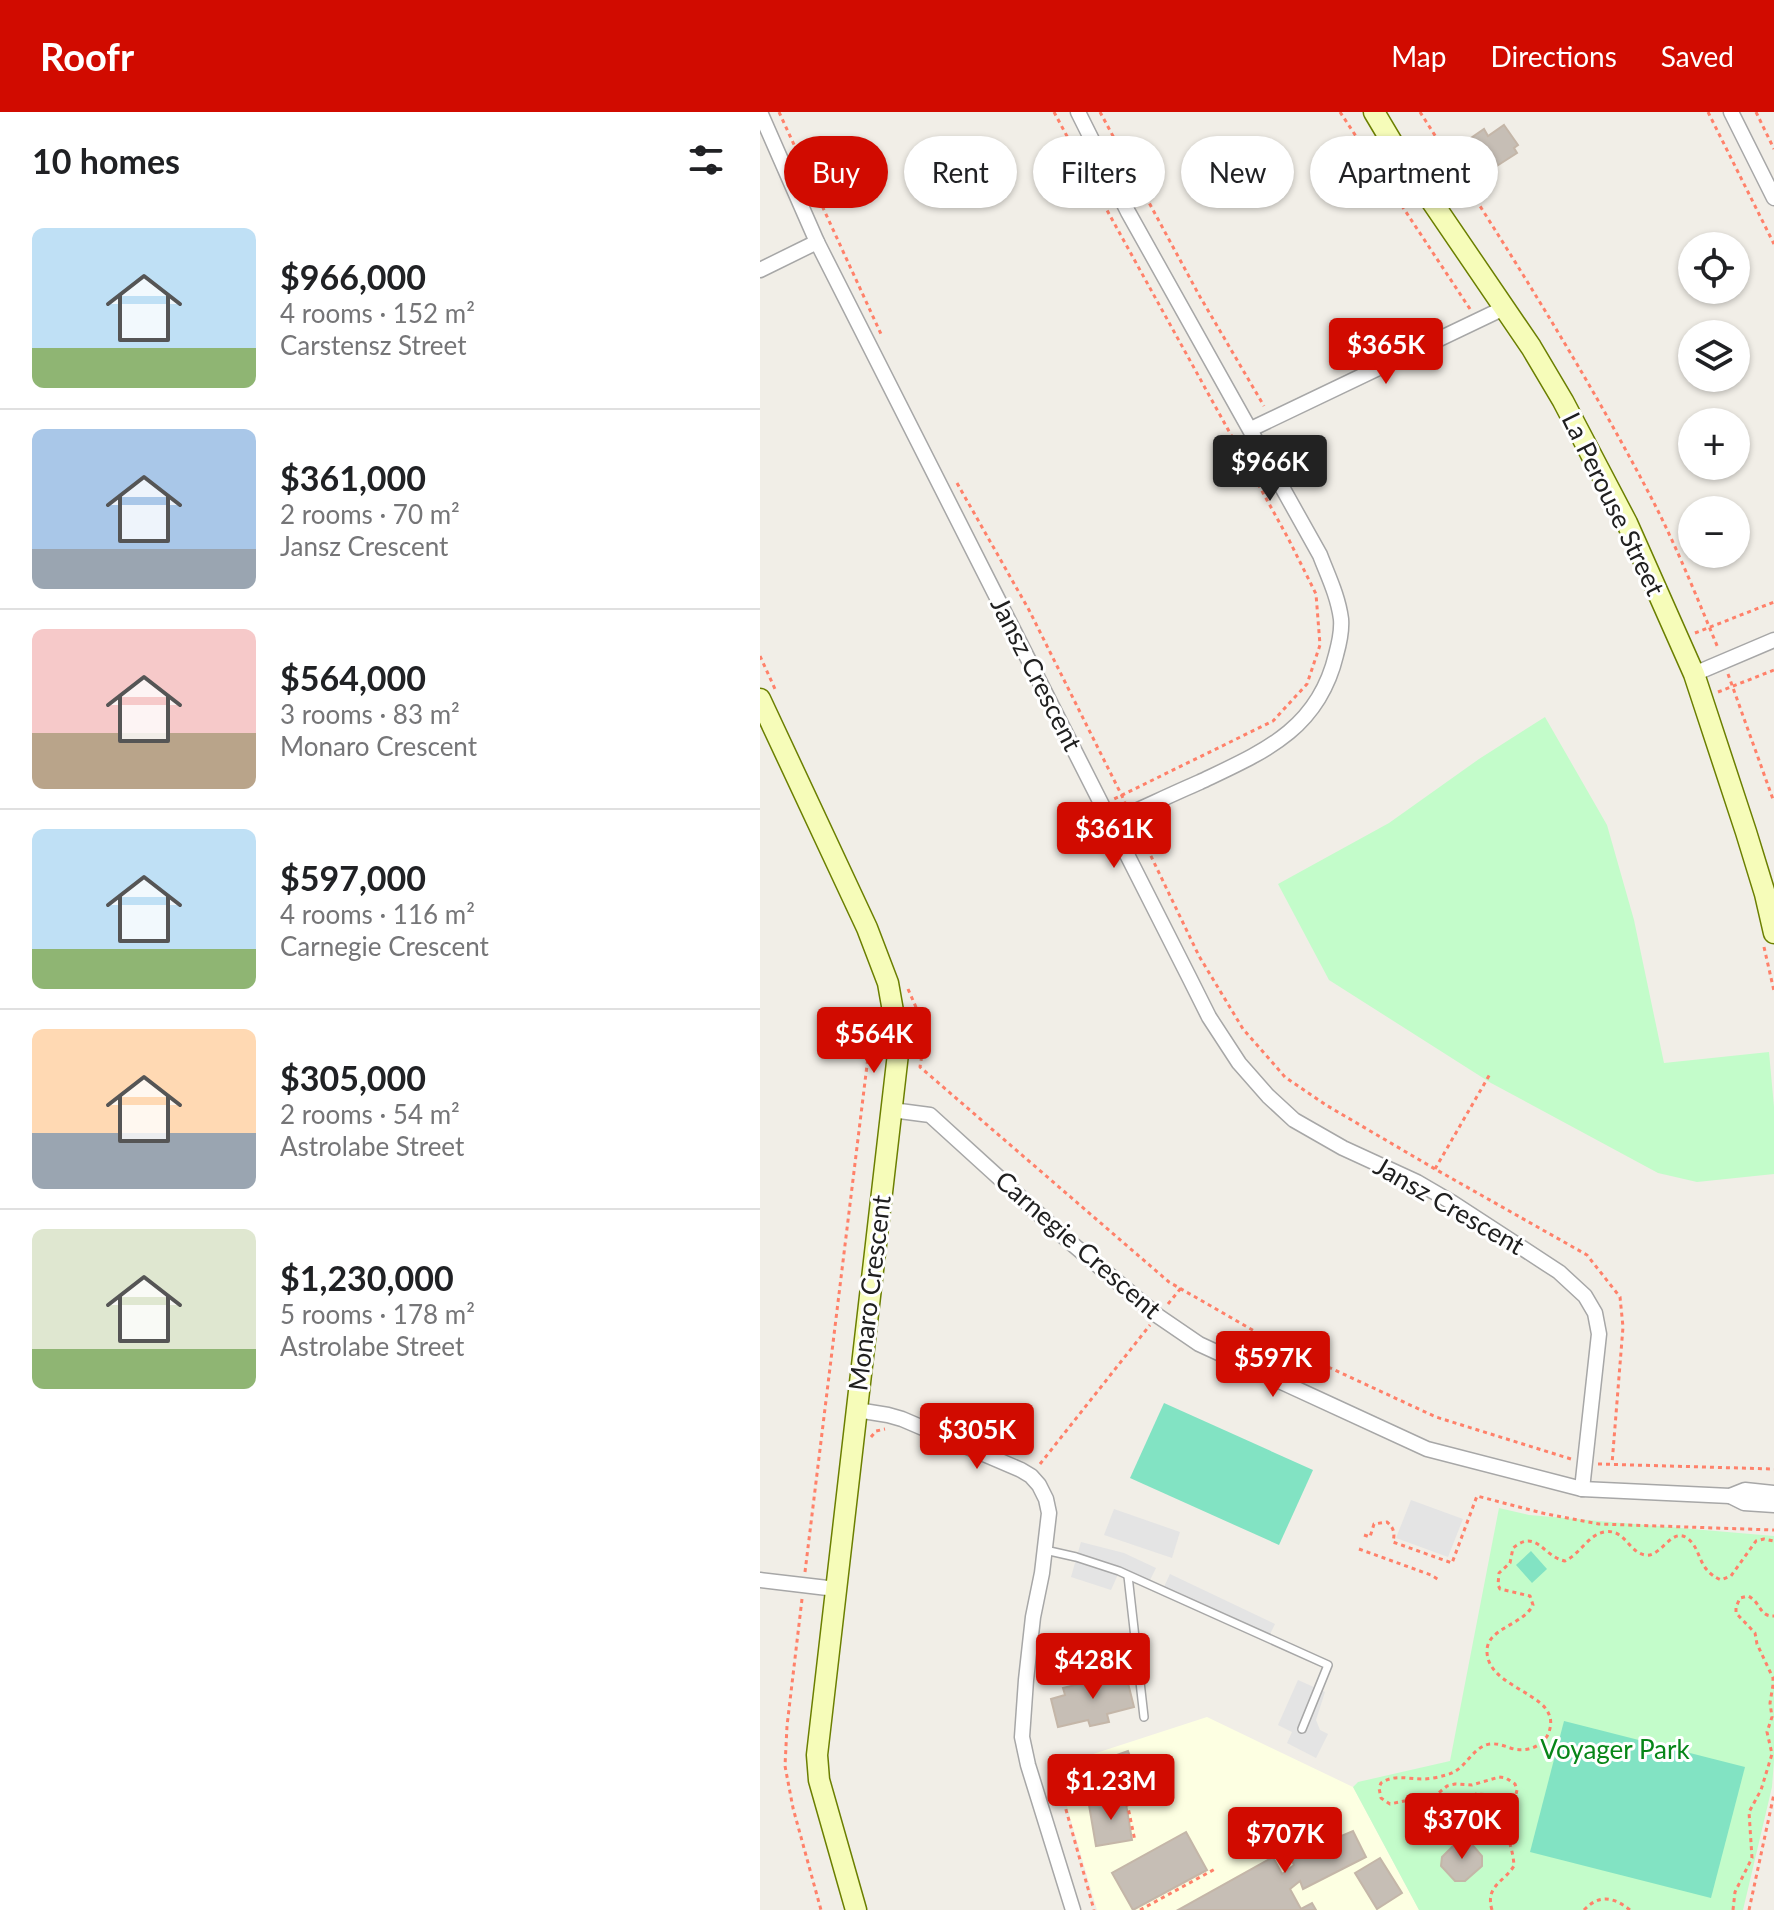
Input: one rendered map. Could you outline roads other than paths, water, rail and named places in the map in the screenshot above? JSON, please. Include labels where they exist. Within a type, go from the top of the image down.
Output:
[{"type":"street","name":"Jansz Crescent","points":[[760,112],[817,242],[1209,1017],[1239,1063],[1294,1120],[1453,1203],[1559,1272],[1585,1296],[1595,1313],[1599,1334],[1582,1489]]},
{"type":"street","points":[[1078,112],[1128,212],[1320,555],[1334,590],[1341,621],[1331,677],[1312,710],[1286,736],[1258,755],[1111,822]]},
{"type":"street","name":"La Perouse Street","points":[[1374,112],[1531,347],[1627,523],[1694,674],[1770,891],[1769,941]]},
{"type":"street","points":[[1731,112],[1774,198]]},
{"type":"street","points":[[760,270],[817,242]]},
{"type":"street","points":[[1251,429],[1504,308]]},
{"type":"street","points":[[1694,674],[1774,640]]},
{"type":"street","name":"Monaro Crescent","points":[[770,699],[888,983],[899,1045],[817,1755],[819,1780],[856,1910]]},
{"type":"street","name":"Carnegie Crescent","points":[[892,1110],[930,1115],[1064,1237],[1158,1316],[1199,1344],[1427,1449],[1582,1489],[1730,1496],[1744,1503],[1774,1505]]},
{"type":"street","points":[[857,1410],[912,1423],[1011,1465],[1031,1476],[1048,1504],[1022,1737],[1073,1910]]},
{"type":"street","name":"Carnegie Crescent","points":[[1730,1496],[1745,1490],[1774,1493]]},
{"type":"street","points":[[760,1580],[836,1589]]},
{"type":"lane","points":[[1045,1550],[1076,1557],[1128,1576],[1328,1665],[1302,1729]]},
{"type":"lane","points":[[1128,1576],[1144,1717]]},
{"type":"park label","name":"Voyager Park","points":[[1615,1750]]}]
